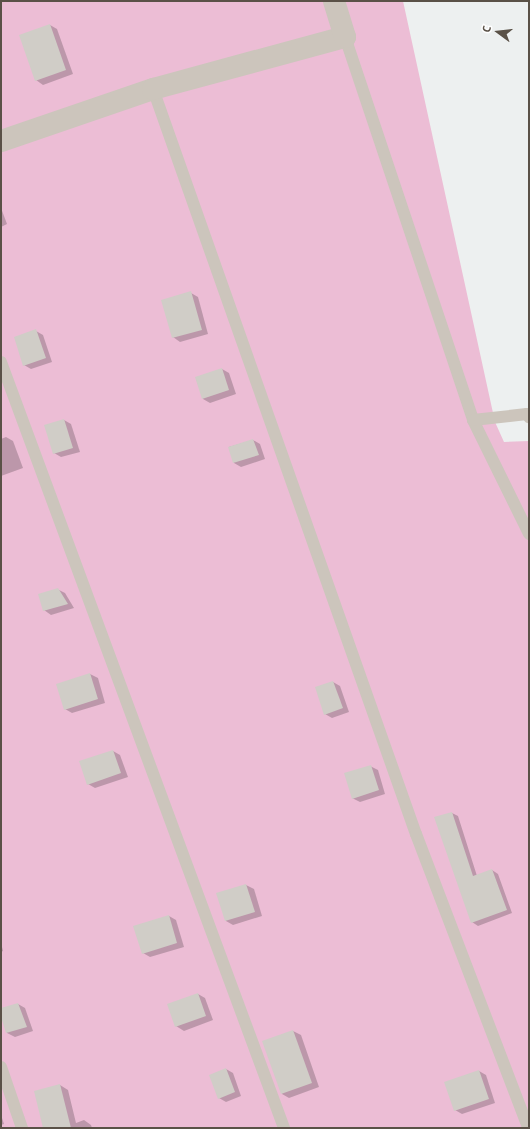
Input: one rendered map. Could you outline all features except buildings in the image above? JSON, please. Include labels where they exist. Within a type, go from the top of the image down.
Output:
[{"type":"street","points":[[1,141],[153,88],[344,37],[334,1]]},
{"type":"lane","points":[[344,37],[473,420],[529,534]]},
{"type":"lane","points":[[153,88],[416,834],[528,1128]]},
{"type":"lane","points":[[1,362],[284,1128]]},
{"type":"lane","points":[[473,420],[527,414],[529,417]]},
{"type":"lane","points":[[1,1067],[22,1128]]},
{"type":"shaded area","points":[[1,1],[403,1],[495,422],[504,442],[529,441],[529,1128],[1,1128]]}]
